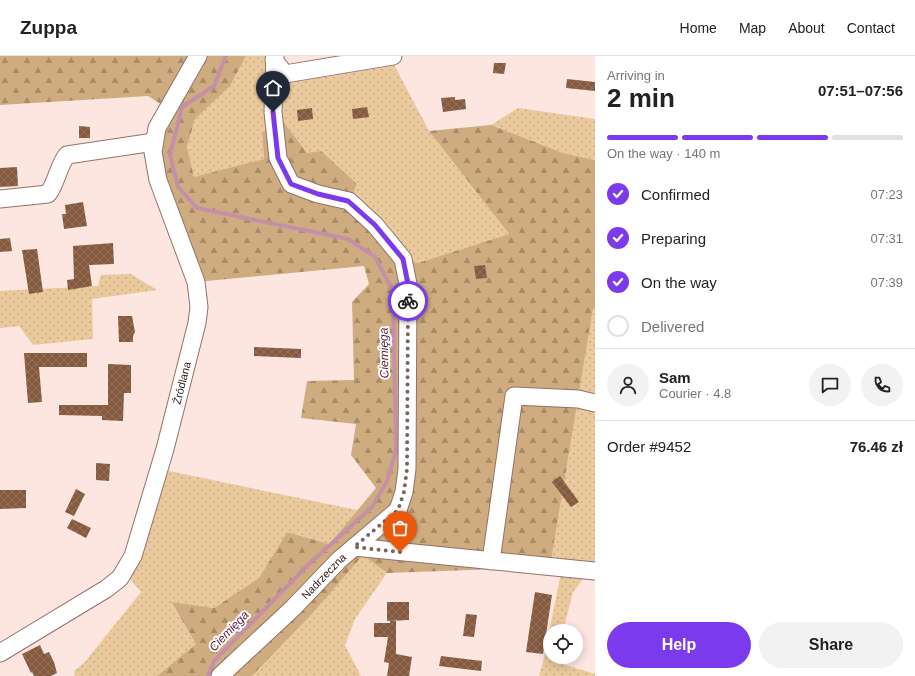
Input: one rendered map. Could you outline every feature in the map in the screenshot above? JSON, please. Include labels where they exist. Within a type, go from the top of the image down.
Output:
[{"type":"street","name":"Źródlana","points":[[0,653],[106,589],[118,580],[133,556],[178,399],[196,330],[199,307],[196,282],[158,180],[153,152],[157,128],[198,56]]},
{"type":"street","points":[[274,58],[285,74],[393,56]]},
{"type":"street","name":"Nadrzeczna","points":[[220,676],[293,608],[333,565],[398,510],[404,492],[407,469],[408,284],[403,259],[375,225],[348,201],[318,194],[291,184],[278,158],[273,112],[274,58]]},
{"type":"street","points":[[0,200],[48,194],[53,188],[61,162],[67,155],[154,142]]},
{"type":"street","points":[[491,561],[514,396],[578,399],[595,404]]},
{"type":"street","points":[[354,547],[595,571]]},
{"type":"shaded area","points":[[246,56],[274,56],[285,74],[390,57],[429,131],[509,234],[418,263],[403,259],[307,153],[283,121],[262,132],[264,159],[194,178],[187,147],[195,119],[230,86]]},
{"type":"shaded area","points":[[518,108],[595,119],[595,160],[563,153],[491,125]]},
{"type":"shaded area","points":[[131,274],[157,290],[92,299],[93,339],[33,345],[19,326],[0,328],[0,291],[98,286],[101,275]]},
{"type":"shaded area","points":[[593,309],[595,310],[595,563],[573,592],[565,624],[551,624],[561,573],[550,567]]},
{"type":"shaded area","points":[[159,469],[357,510],[329,544],[287,532],[259,578],[214,608],[171,603],[196,644],[157,676],[75,676],[74,671],[84,663],[141,592],[124,572]]},
{"type":"shaded area","points":[[363,554],[387,573],[355,619],[345,645],[361,676],[252,676],[312,614]]},
{"type":"shaded area","points":[[543,662],[543,664],[562,664],[595,674],[595,676],[539,676]]},
{"type":"green space","points":[[0,56],[246,56],[230,86],[195,119],[187,147],[194,177],[264,159],[262,132],[283,121],[307,153],[321,151],[357,184],[349,201],[403,259],[418,263],[509,234],[429,131],[491,125],[563,153],[595,160],[595,310],[593,309],[550,567],[387,573],[363,555],[312,614],[252,676],[157,676],[196,644],[171,602],[214,608],[259,578],[287,532],[329,544],[376,488],[351,455],[356,424],[301,418],[307,381],[354,380],[352,302],[369,284],[364,266],[196,282],[158,180],[167,108],[148,96],[0,105]]},
{"type":"building","points":[[494,63],[506,63],[504,74],[493,73]]},
{"type":"building","points":[[567,79],[595,82],[595,91],[566,88]]},
{"type":"building","points":[[455,97],[455,100],[465,99],[466,109],[443,112],[441,98]]},
{"type":"building","points":[[367,107],[369,117],[353,119],[352,109]]},
{"type":"building","points":[[312,108],[313,119],[298,121],[297,110]]},
{"type":"building","points":[[79,126],[90,127],[90,138],[79,138]]},
{"type":"building","points":[[17,167],[18,186],[0,187],[0,168]]},
{"type":"building","points":[[83,202],[87,226],[64,229],[62,214],[66,214],[65,205]]},
{"type":"building","points":[[10,238],[12,251],[0,252],[0,239]]},
{"type":"building","points":[[113,243],[114,264],[89,265],[92,286],[68,290],[67,280],[74,279],[73,246]]},
{"type":"building","points":[[37,249],[43,292],[29,294],[22,250]]},
{"type":"building","points":[[485,265],[487,278],[476,279],[474,266]]},
{"type":"building","points":[[118,316],[132,316],[135,332],[133,342],[119,342]]},
{"type":"building","points":[[254,347],[301,349],[301,358],[254,356]]},
{"type":"building","points":[[24,353],[87,353],[87,367],[39,367],[42,402],[28,403]]},
{"type":"building","points":[[108,364],[131,365],[131,393],[124,393],[123,421],[102,420],[102,416],[59,415],[59,405],[108,405]]},
{"type":"building","points":[[96,463],[110,464],[109,481],[96,480]]},
{"type":"building","points":[[560,476],[579,502],[571,507],[552,482]]},
{"type":"building","points":[[76,489],[85,494],[74,516],[65,512]]},
{"type":"building","points":[[0,490],[26,490],[26,508],[0,509]]},
{"type":"building","points":[[72,519],[91,528],[86,538],[67,528]]},
{"type":"building","points":[[535,592],[552,595],[548,624],[543,624],[543,654],[526,652]]},
{"type":"building","points":[[387,602],[409,602],[409,620],[387,621]]},
{"type":"building","points":[[466,614],[477,615],[474,637],[463,636]]},
{"type":"building","points":[[390,621],[396,621],[396,654],[412,657],[409,676],[387,676],[389,663],[384,662],[388,637],[374,637],[374,623],[390,623]]},
{"type":"building","points":[[40,645],[44,654],[49,652],[54,662],[57,673],[51,676],[34,676],[22,654]]},
{"type":"building","points":[[441,656],[482,661],[481,671],[439,666]]},
{"type":"waterway","name":"Ciemięga","points":[[208,676],[214,661],[307,566],[372,507],[387,481],[396,451],[393,291],[375,257],[348,239],[197,208],[178,187],[170,155],[182,107],[214,86],[226,56]]},
{"type":"way so far","points":[[400,552],[354,547],[398,510],[404,492],[407,469],[409,336],[408,301]]},
{"type":"route","points":[[273,112],[278,158],[291,184],[318,194],[348,201],[375,225],[403,259],[408,284],[408,301]]}]
